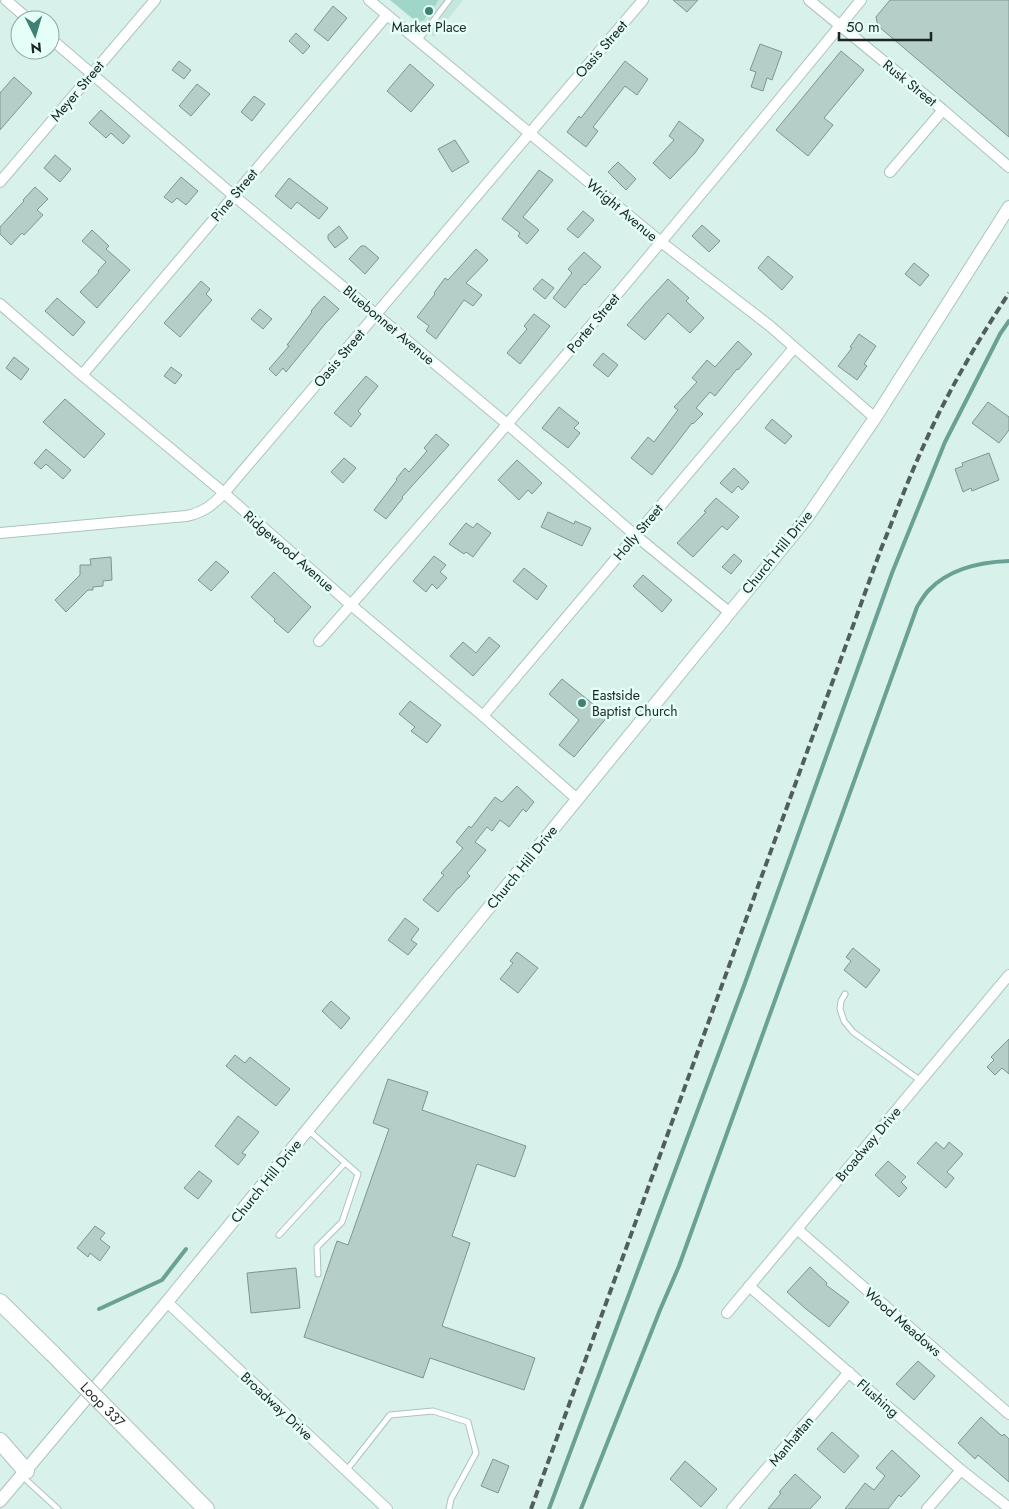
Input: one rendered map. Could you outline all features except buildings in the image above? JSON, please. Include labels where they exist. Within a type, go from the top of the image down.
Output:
[{"type":"main road","name":"Loop 337","points":[[0,1302],[206,1509]]},
{"type":"main road","points":[[0,1440],[24,1473]]},
{"type":"street","points":[[6,0],[18,10]]},
{"type":"street","name":"Meyer Street","points":[[0,182],[155,0]]},
{"type":"street","name":"Wright Avenue","points":[[369,0],[661,242],[770,326],[875,418]]},
{"type":"street","name":"Oasis Street","points":[[0,532],[186,516],[197,514],[209,508],[224,493],[643,0]]},
{"type":"street","name":"Rusk Street","points":[[809,0],[1009,167]]},
{"type":"street","name":"Porter Street","points":[[319,641],[507,424],[661,242],[860,0]]},
{"type":"street","name":"Pine Street","points":[[82,374],[387,15]]},
{"type":"street","name":"Bluebonnet Avenue","points":[[60,47],[507,424],[635,535],[729,612]]},
{"type":"street","points":[[890,172],[943,110]]},
{"type":"street","name":"Church Hill Drive","points":[[0,1501],[167,1302],[806,519],[875,418],[1009,207]]},
{"type":"street","name":"Ridgewood Avenue","points":[[0,304],[224,493],[577,799]]},
{"type":"street","name":"Holly Street","points":[[482,716],[794,348]]},
{"type":"street","name":"Broadway Drive","points":[[726,1313],[1009,975]]},
{"type":"street","name":"Wood Meadows","points":[[797,1229],[1009,1414]]},
{"type":"street","name":"Flushing","points":[[749,1286],[961,1470],[1009,1508]]},
{"type":"street","name":"Broadway Drive","points":[[167,1302],[387,1509]]},
{"type":"street","name":"Manhattan","points":[[732,1509],[849,1372]]},
{"type":"street","points":[[927,1509],[961,1470]]},
{"type":"lane","points":[[418,41],[449,0]]},
{"type":"lane","points":[[845,994],[841,1001],[840,1009],[844,1021],[853,1032],[920,1081]]},
{"type":"lane","points":[[308,1130],[358,1174],[342,1222],[317,1247],[318,1274]]},
{"type":"lane","points":[[278,1235],[346,1163]]},
{"type":"lane","points":[[346,1471],[390,1415],[433,1411],[468,1422],[476,1453],[451,1499],[449,1509]]},
{"type":"lane","points":[[24,1473],[58,1509]]},
{"type":"shaded area","name":"Market Place","points":[[390,0],[463,0],[434,37]]},
{"type":"shaded area","points":[[390,0],[438,0],[435,6],[431,5],[428,8],[430,12],[424,20],[417,22]]},
{"type":"waterway","points":[[549,1509],[745,983],[892,573],[945,442],[1000,334],[1009,321]]},
{"type":"waterway","points":[[581,1509],[679,1266],[917,607],[929,590],[946,577],[977,565],[1009,561]]},
{"type":"waterway","points":[[99,1309],[162,1280],[186,1249]]},
{"type":"railway","points":[[531,1509],[881,549],[932,427],[952,387],[1009,293]]},
{"type":"place","name":"Market Place","points":[[429,11]]},
{"type":"place","name":"Eastside Baptist Church","points":[[582,703]]}]
